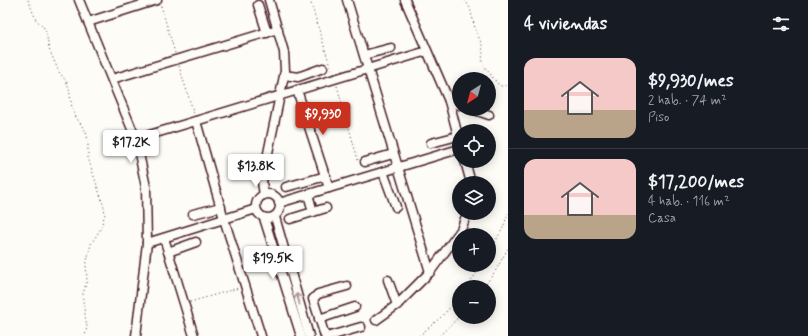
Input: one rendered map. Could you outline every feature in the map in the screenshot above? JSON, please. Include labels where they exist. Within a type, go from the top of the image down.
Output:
[{"type":"street","points":[[79,0],[136,139],[146,187],[147,243],[136,336]]},
{"type":"street","points":[[88,22],[157,0]]},
{"type":"street","points":[[264,195],[262,182],[285,71],[284,52],[269,0]]},
{"type":"street","points":[[347,0],[397,168],[430,272]]},
{"type":"street","points":[[405,0],[449,101],[455,124]]},
{"type":"street","points":[[258,5],[267,33]]},
{"type":"street","points":[[112,80],[278,29]]},
{"type":"street","points":[[364,56],[390,48]]},
{"type":"street","points":[[136,139],[427,51]]},
{"type":"street","points":[[284,76],[298,77],[323,68]]},
{"type":"street","points":[[297,90],[329,188]]},
{"type":"street","points":[[196,121],[224,219],[261,336]]},
{"type":"street","points":[[432,143],[452,139]]},
{"type":"street","points":[[279,203],[452,151]]},
{"type":"street","points":[[362,162],[393,154]]},
{"type":"street","points":[[383,172],[396,207]]},
{"type":"street","points":[[286,187],[326,176]]},
{"type":"street","points":[[308,194],[313,212]]},
{"type":"street","points":[[264,218],[275,216],[279,212],[279,203],[275,197],[270,195],[264,195],[259,198],[256,204],[256,209],[264,218],[300,318],[309,336]]},
{"type":"street","points":[[193,214],[221,206]]},
{"type":"street","points":[[290,219],[326,208]]},
{"type":"street","points":[[147,243],[256,209]]},
{"type":"street","points":[[275,216],[300,318],[301,336]]},
{"type":"street","points":[[376,320],[397,305],[430,272],[461,230],[465,220]]},
{"type":"street","points":[[164,238],[194,336]]},
{"type":"street","points":[[168,252],[196,242]]},
{"type":"street","points":[[388,280],[397,305]]},
{"type":"street","points":[[325,336],[313,299],[318,294],[347,286]]},
{"type":"street","points":[[320,319],[356,307]]},
{"type":"street","points":[[330,336],[361,327]]},
{"type":"path","points":[[28,0],[36,20],[43,26],[46,32],[49,49],[59,72],[69,88],[72,108],[86,132],[88,141],[88,158],[104,207],[105,214],[100,230],[91,244],[86,265],[87,280],[83,294],[87,327],[85,336]]},
{"type":"path","points":[[310,0],[334,79],[362,162]]},
{"type":"path","points":[[465,0],[470,8],[475,28],[482,45],[482,59],[484,66],[498,84],[501,86],[508,86]]},
{"type":"path","points":[[496,240],[503,228],[508,213]]},
{"type":"path","points":[[489,280],[508,248]]},
{"type":"path","points":[[184,304],[246,286]]},
{"type":"path","points":[[419,336],[452,305]]},
{"type":"path","points":[[439,336],[452,324]]}]
